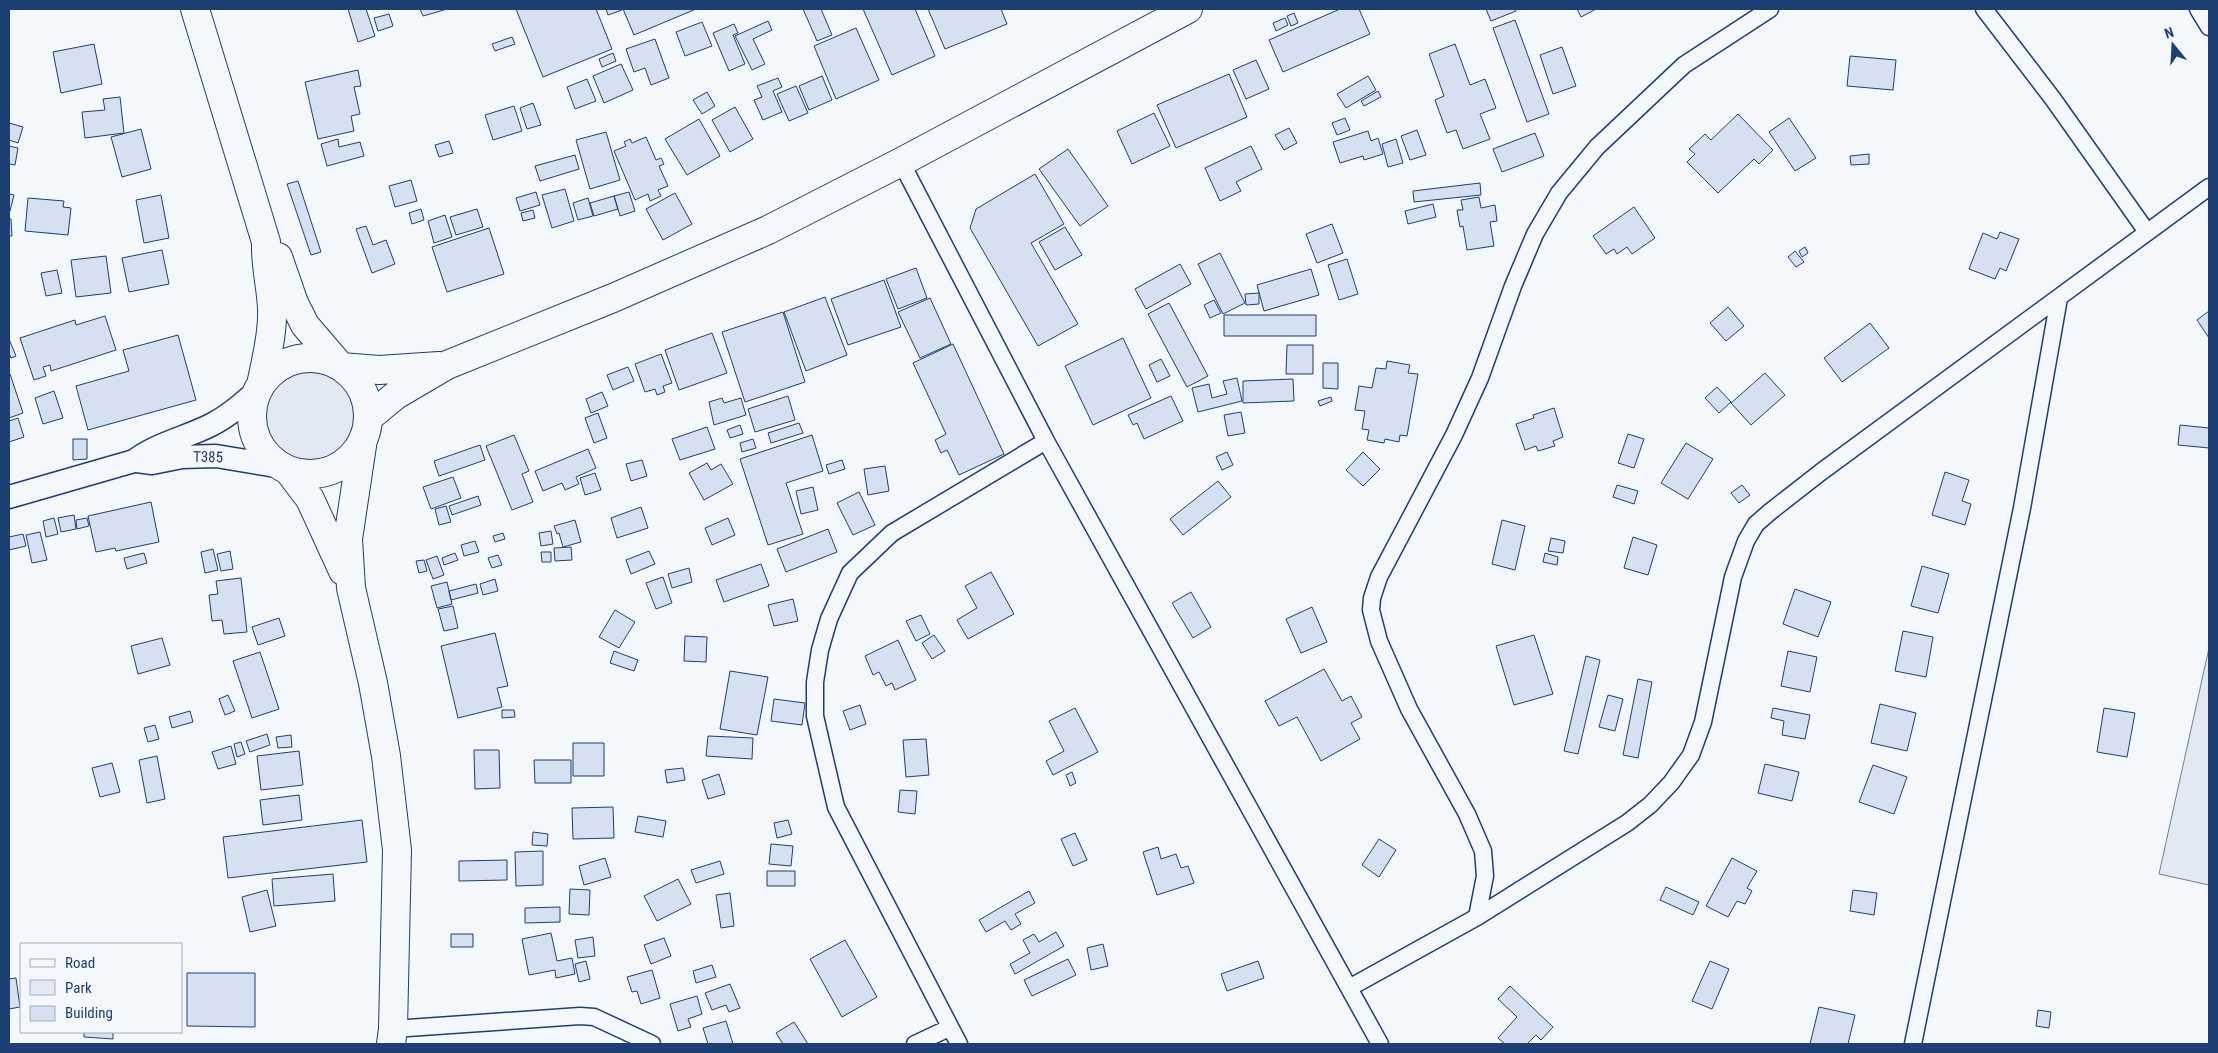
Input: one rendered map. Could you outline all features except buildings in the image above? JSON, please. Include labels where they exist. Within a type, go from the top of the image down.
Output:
[{"type":"highway","points":[[195,9],[266,242],[265,260],[272,309],[271,332],[259,388],[253,404],[254,434],[260,447],[270,458],[285,468],[303,474],[318,474],[332,470],[345,462],[356,452],[366,428],[396,395],[447,365],[613,298],[768,230],[901,162],[1188,9]]},
{"type":"highway","points":[[266,242],[277,255],[294,303],[305,325],[341,367],[380,370],[447,365]]},
{"type":"highway","points":[[259,388],[271,373],[283,364],[297,359],[327,360],[353,376],[362,388],[367,403],[366,428],[348,539],[351,588],[380,720],[397,850],[392,1036]]},
{"type":"highway","points":[[285,468],[310,498],[351,588]]},
{"type":"street","points":[[1477,917],[1485,876],[1483,850],[1467,814],[1408,709],[1387,662],[1373,622],[1372,598],[1379,577],[1454,435],[1480,378],[1531,242],[1559,193],[1597,147],[1684,65],[1770,9]]},
{"type":"street","points":[[1984,9],[2053,99],[2147,232]]},
{"type":"street","points":[[2198,9],[2209,27]]},
{"type":"street","points":[[901,162],[1046,441],[1380,1044]]},
{"type":"street","points":[[1349,988],[1477,917],[1626,823],[1650,805],[1671,783],[1691,754],[1703,722],[1733,577],[1746,541],[1756,524],[1771,510],[1821,472],[2209,187]]},
{"type":"street","points":[[1913,1044],[2020,518],[2059,298]]},
{"type":"street","name":"T385","points":[[134,461],[148,450],[185,436],[228,415],[259,388]]},
{"type":"street","points":[[959,1044],[949,1028],[836,807],[815,716],[815,682],[820,650],[829,619],[850,573],[892,533],[1046,441]]},
{"type":"street","name":"T385","points":[[9,496],[134,461],[152,463],[182,457],[216,456],[285,468]]},
{"type":"street","points":[[392,1036],[580,1016],[594,1018],[652,1044]]},
{"type":"street","points":[[916,1044],[949,1028]]},
{"type":"green space","points":[[309,365],[328,369],[344,380],[355,396],[359,415],[355,434],[344,450],[328,461],[309,465],[290,461],[274,450],[263,434],[259,415],[263,396],[274,380],[290,369]]},
{"type":"green space","points":[[2209,648],[2209,885],[2159,874]]}]
